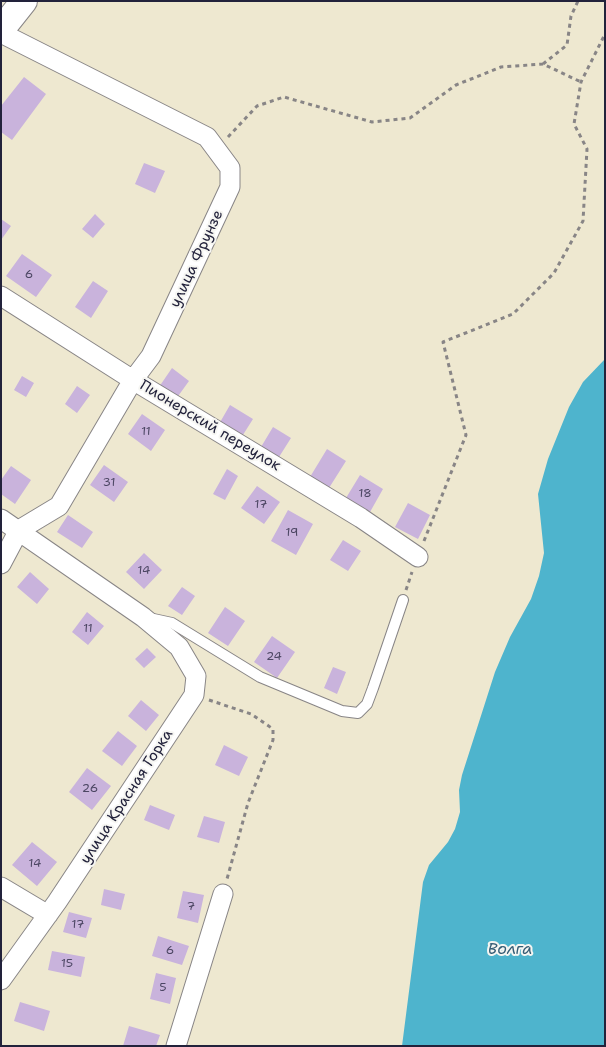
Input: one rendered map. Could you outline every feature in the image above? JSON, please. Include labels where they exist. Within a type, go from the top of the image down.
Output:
[{"type":"street","name":"улица Фрунзе","points":[[10,16],[207,138],[230,168],[230,187],[151,356],[133,380],[59,506],[19,530]]},
{"type":"street","name":"Пионерский переулок","points":[[1,296],[133,380],[361,518],[418,557]]},
{"type":"street","points":[[1,519],[143,617],[179,647],[196,676],[194,695]]},
{"type":"street","points":[[1,564],[19,530]]},
{"type":"street","name":"улица Красная Горка","points":[[1,980],[48,915],[194,695]]},
{"type":"street","points":[[1,887],[48,915]]},
{"type":"street","points":[[176,1046],[223,894]]},
{"type":"lane","points":[[143,617],[172,623],[260,677],[342,711],[358,713],[367,704],[403,600]]},
{"type":"path","points":[[543,64],[567,45],[571,16],[578,1]]},
{"type":"path","points":[[403,600],[466,435],[443,342],[513,314],[554,273],[584,222],[588,149],[574,124],[581,82],[605,34]]},
{"type":"path","points":[[207,138],[228,137],[257,106],[284,96],[372,122],[410,118],[456,85],[501,67],[543,64],[581,82]]},
{"type":"path","points":[[194,695],[251,714],[273,729],[273,740],[248,803],[223,894]]},
{"type":"water","name":"Волга","points":[[605,359],[605,1046],[402,1046],[423,882],[429,865],[448,842],[455,829],[460,812],[459,790],[462,775],[495,672],[510,637],[531,599],[539,576],[544,553],[538,494],[548,459],[569,407],[583,382]]},
{"type":"building","points":[[24,77],[46,94],[12,140],[1,132],[1,106]]},
{"type":"building","points":[[144,163],[165,171],[155,193],[135,184]]},
{"type":"building","points":[[95,214],[105,224],[93,238],[82,229]]},
{"type":"building","points":[[1,219],[11,226],[1,240]]},
{"type":"building","points":[[22,254],[52,275],[36,297],[6,276]]},
{"type":"building","points":[[93,281],[108,291],[91,318],[75,307]]},
{"type":"building","points":[[172,368],[189,381],[176,399],[159,387]]},
{"type":"building","points":[[22,376],[34,383],[26,397],[14,390]]},
{"type":"building","points":[[77,386],[90,395],[77,413],[65,404]]},
{"type":"building","points":[[230,405],[253,419],[241,438],[219,424]]},
{"type":"building","points":[[142,414],[165,430],[151,451],[128,434]]},
{"type":"building","points":[[273,427],[291,438],[279,457],[261,447]]},
{"type":"building","points":[[327,449],[346,461],[329,488],[310,477]]},
{"type":"building","points":[[104,465],[128,482],[114,502],[90,485]]},
{"type":"building","points":[[11,466],[31,480],[15,504],[1,494],[1,480]]},
{"type":"building","points":[[227,469],[238,476],[225,500],[213,494]]},
{"type":"building","points":[[360,475],[383,489],[370,512],[346,498]]},
{"type":"building","points":[[257,486],[280,502],[264,524],[241,508]]},
{"type":"building","points":[[408,503],[430,515],[418,539],[395,527]]},
{"type":"building","points":[[288,510],[313,524],[296,555],[271,541]]},
{"type":"building","points":[[68,515],[93,532],[82,548],[57,532]]},
{"type":"building","points":[[343,540],[361,551],[348,571],[330,560]]},
{"type":"building","points":[[144,553],[162,570],[144,589],[126,572]]},
{"type":"building","points":[[30,572],[49,589],[37,604],[17,587]]},
{"type":"building","points":[[182,587],[195,596],[182,615],[168,606]]},
{"type":"building","points":[[225,607],[245,621],[228,646],[208,633]]},
{"type":"building","points":[[87,612],[104,626],[88,645],[72,632]]},
{"type":"building","points":[[272,636],[295,652],[277,678],[254,662]]},
{"type":"building","points":[[147,648],[156,657],[144,668],[135,659]]},
{"type":"building","points":[[333,667],[346,672],[337,694],[324,688]]},
{"type":"building","points":[[141,700],[159,715],[146,731],[128,716]]},
{"type":"building","points":[[118,731],[137,746],[122,766],[102,751]]},
{"type":"building","points":[[224,745],[248,757],[239,776],[215,765]]},
{"type":"building","points":[[87,768],[111,786],[92,810],[69,792]]},
{"type":"building","points":[[150,805],[175,815],[169,830],[144,820]]},
{"type":"building","points":[[204,816],[225,822],[219,843],[197,837]]},
{"type":"building","points":[[32,842],[57,862],[37,886],[12,865]]},
{"type":"building","points":[[104,889],[125,894],[121,910],[101,905]]},
{"type":"building","points":[[183,891],[204,895],[198,923],[177,918]]},
{"type":"building","points":[[69,912],[92,918],[86,938],[63,932]]},
{"type":"building","points":[[158,936],[189,946],[182,965],[152,956]]},
{"type":"building","points":[[52,951],[85,957],[81,977],[48,970]]},
{"type":"building","points":[[156,973],[176,978],[170,1004],[150,999]]},
{"type":"building","points":[[20,1002],[50,1011],[44,1031],[14,1021]]},
{"type":"building","points":[[129,1026],[160,1035],[156,1046],[123,1046]]}]
